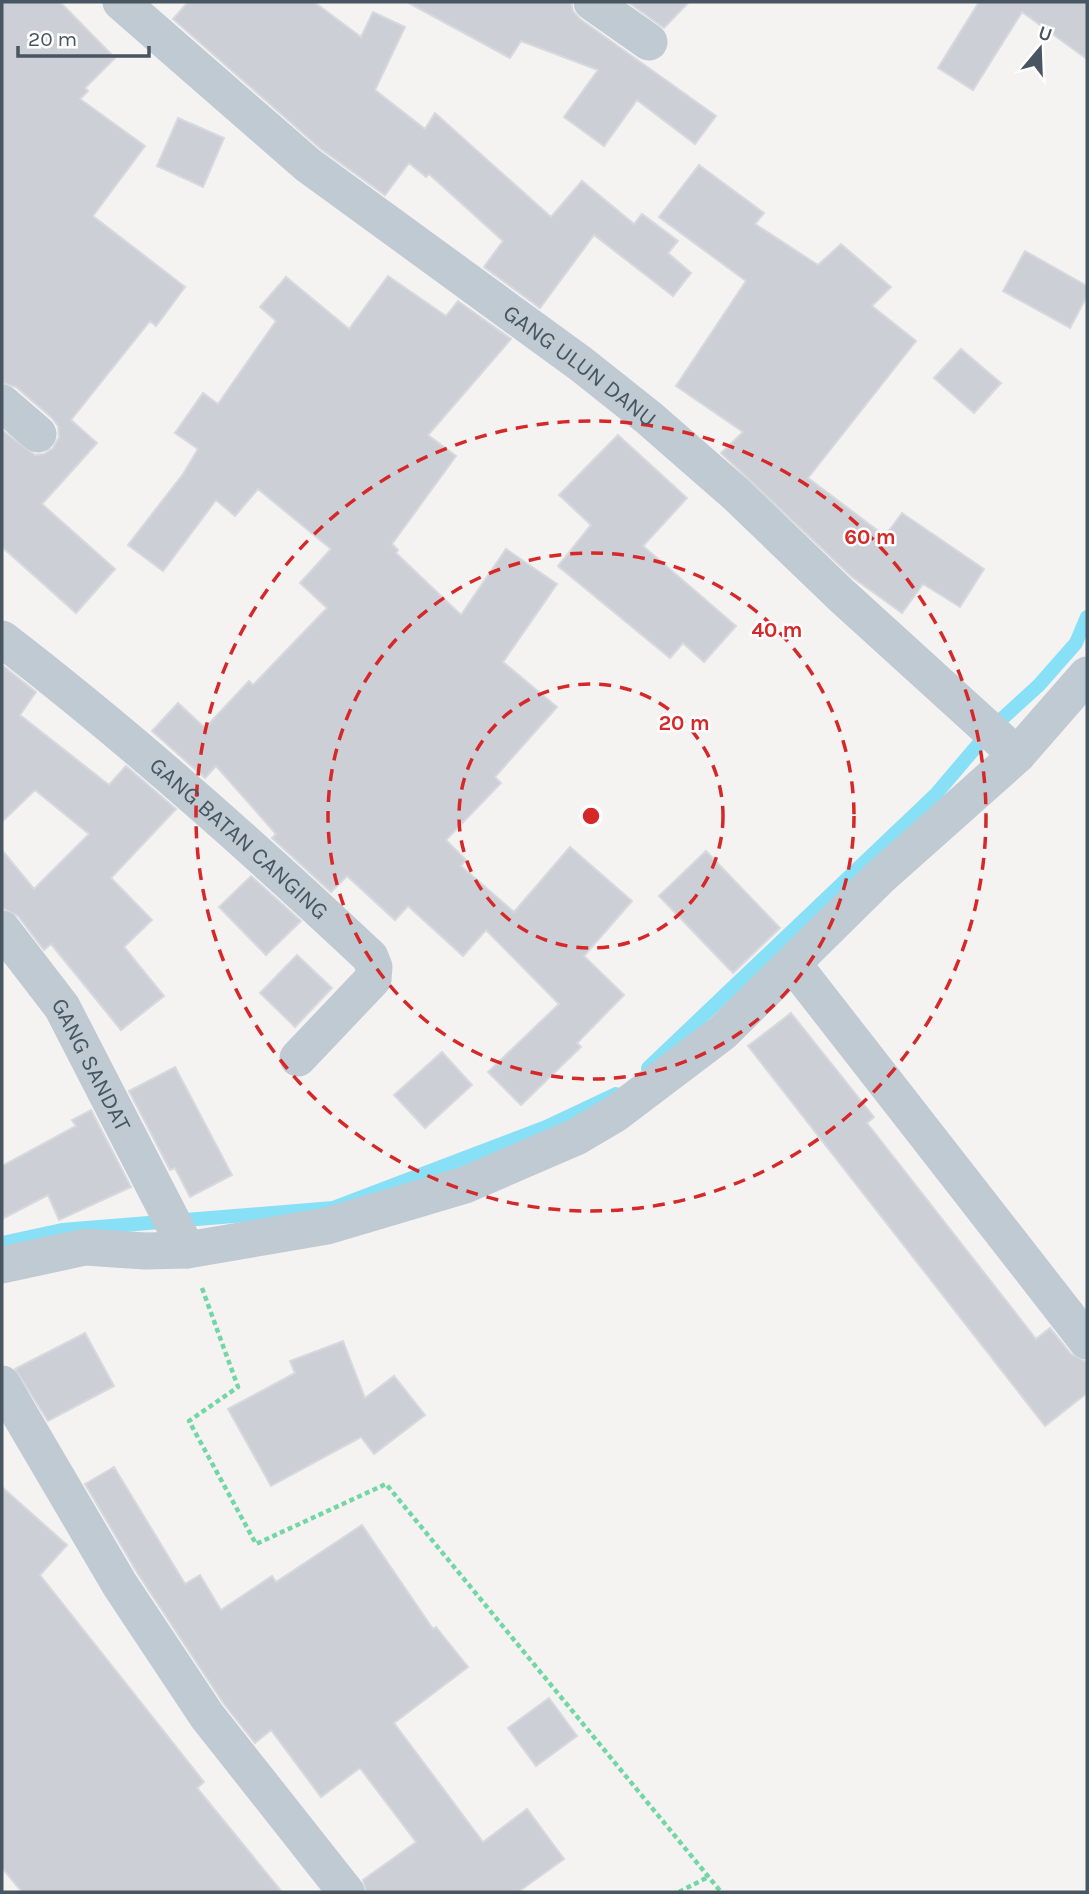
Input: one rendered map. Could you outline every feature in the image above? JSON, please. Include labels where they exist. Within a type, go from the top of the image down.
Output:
[{"type":"street","name":"GANG ULUN DANU","points":[[121,2],[308,165],[581,364],[649,418],[1009,747]]},
{"type":"street","points":[[592,2],[649,42]]},
{"type":"street","points":[[2,403],[38,434]]},
{"type":"street","name":"GANG BATAN CANGING","points":[[2,639],[96,711],[242,836],[369,957],[374,967],[373,979],[298,1058]]},
{"type":"street","points":[[2,1265],[85,1247],[145,1251],[177,1229],[327,1226],[389,1210],[465,1185],[576,1137],[615,1114],[722,1033],[1009,747],[1087,676]]},
{"type":"street","name":"GANG SANDAT","points":[[2,929],[62,1007],[177,1229]]},
{"type":"street","points":[[793,964],[1087,1341]]},
{"type":"street","points":[[2,1384],[120,1585],[207,1716],[346,1892]]},
{"type":"path","points":[[177,1229],[238,1387],[189,1421],[256,1544],[386,1485],[720,1892]]},
{"type":"path","points":[[679,1892],[708,1877]]},
{"type":"building","points":[[2,2],[60,2],[115,58],[85,88],[88,91],[80,99],[145,146],[93,216],[185,287],[156,326],[150,321],[71,420],[97,443],[42,504],[115,569],[76,613],[2,547],[2,430],[35,455],[44,454],[53,448],[59,437],[58,426],[52,418],[16,387],[2,383]]},
{"type":"building","points":[[188,2],[314,2],[361,37],[373,12],[405,27],[375,90],[425,129],[435,113],[551,217],[582,181],[634,224],[642,214],[678,241],[668,253],[691,273],[673,296],[594,235],[540,308],[484,267],[503,241],[429,174],[426,177],[409,163],[385,195],[321,149],[173,19]]},
{"type":"building","points":[[407,2],[571,2],[573,11],[580,19],[716,116],[695,144],[637,100],[604,146],[564,117],[598,70],[521,41],[510,58]]},
{"type":"building","points":[[628,2],[689,2],[664,28]]},
{"type":"building","points":[[979,2],[1087,2],[1087,59],[1022,12],[973,90],[938,68]]},
{"type":"building","points":[[178,118],[224,138],[203,187],[157,166]]},
{"type":"building","points":[[699,165],[764,213],[755,224],[818,265],[841,244],[891,287],[872,306],[916,341],[808,478],[885,536],[902,513],[984,569],[960,607],[923,584],[902,613],[852,577],[721,453],[743,432],[676,386],[746,281],[659,217]]},
{"type":"building","points":[[1025,251],[1087,286],[1087,296],[1070,328],[1003,291]]},
{"type":"building","points":[[388,276],[446,316],[458,301],[511,339],[428,435],[456,456],[392,544],[398,550],[396,553],[461,615],[506,549],[557,584],[503,662],[557,707],[495,777],[501,783],[446,840],[466,860],[461,866],[514,912],[570,847],[632,901],[584,956],[624,995],[577,1043],[581,1047],[521,1105],[488,1072],[559,1004],[486,930],[463,956],[408,906],[395,920],[347,876],[331,892],[272,838],[276,834],[216,766],[205,778],[152,731],[178,703],[205,728],[249,681],[253,685],[327,608],[300,583],[331,549],[258,489],[235,516],[216,500],[163,571],[128,545],[183,474],[198,449],[175,433],[203,393],[218,404],[276,321],[260,307],[286,277],[349,329]]},
{"type":"building","points":[[961,349],[1001,383],[974,413],[934,378]]},
{"type":"building","points":[[618,435],[687,498],[643,546],[736,626],[704,662],[683,643],[670,658],[558,566],[591,525],[559,495]]},
{"type":"building","points":[[2,665],[36,692],[20,715],[109,785],[126,766],[176,809],[111,878],[152,920],[124,947],[164,996],[121,1030],[51,944],[44,950],[18,916],[2,908],[2,850],[34,889],[89,834],[35,790],[2,822]]},
{"type":"building","points":[[706,851],[780,928],[733,973],[659,896]]},
{"type":"building","points":[[251,876],[301,921],[266,955],[219,907]]},
{"type":"building","points":[[297,955],[332,988],[295,1027],[260,993]]},
{"type":"building","points":[[791,1013],[874,1117],[867,1123],[1036,1339],[1050,1328],[1071,1354],[1087,1362],[1087,1393],[1045,1426],[748,1046]]},
{"type":"building","points":[[442,1052],[472,1085],[425,1128],[394,1095]]},
{"type":"building","points":[[175,1067],[232,1175],[190,1197],[175,1168],[170,1170],[129,1091]]},
{"type":"building","points":[[91,1110],[131,1187],[59,1220],[48,1195],[2,1219],[2,1166],[76,1126],[72,1120]]},
{"type":"building","points":[[85,1333],[114,1386],[48,1421],[15,1369]]},
{"type":"building","points":[[343,1341],[365,1398],[394,1376],[425,1415],[374,1454],[361,1437],[271,1486],[228,1409],[295,1373],[290,1361]]},
{"type":"building","points":[[114,1467],[185,1584],[200,1575],[221,1610],[272,1576],[276,1582],[362,1525],[433,1629],[436,1627],[468,1667],[394,1723],[483,1842],[527,1809],[564,1859],[518,1892],[366,1892],[363,1880],[416,1842],[360,1768],[321,1797],[271,1730],[255,1743],[224,1704],[138,1574],[85,1484]]},
{"type":"building","points":[[2,1487],[67,1545],[40,1575],[204,1782],[197,1788],[282,1892],[22,1892],[2,1868]]},
{"type":"building","points":[[549,1698],[577,1736],[536,1766],[508,1728]]},
{"type":"waterway","points":[[648,1068],[936,794],[993,727],[1039,685],[1076,643],[1087,617]]},
{"type":"waterway","points":[[2,1243],[62,1230],[333,1208],[546,1127],[616,1094]]}]
